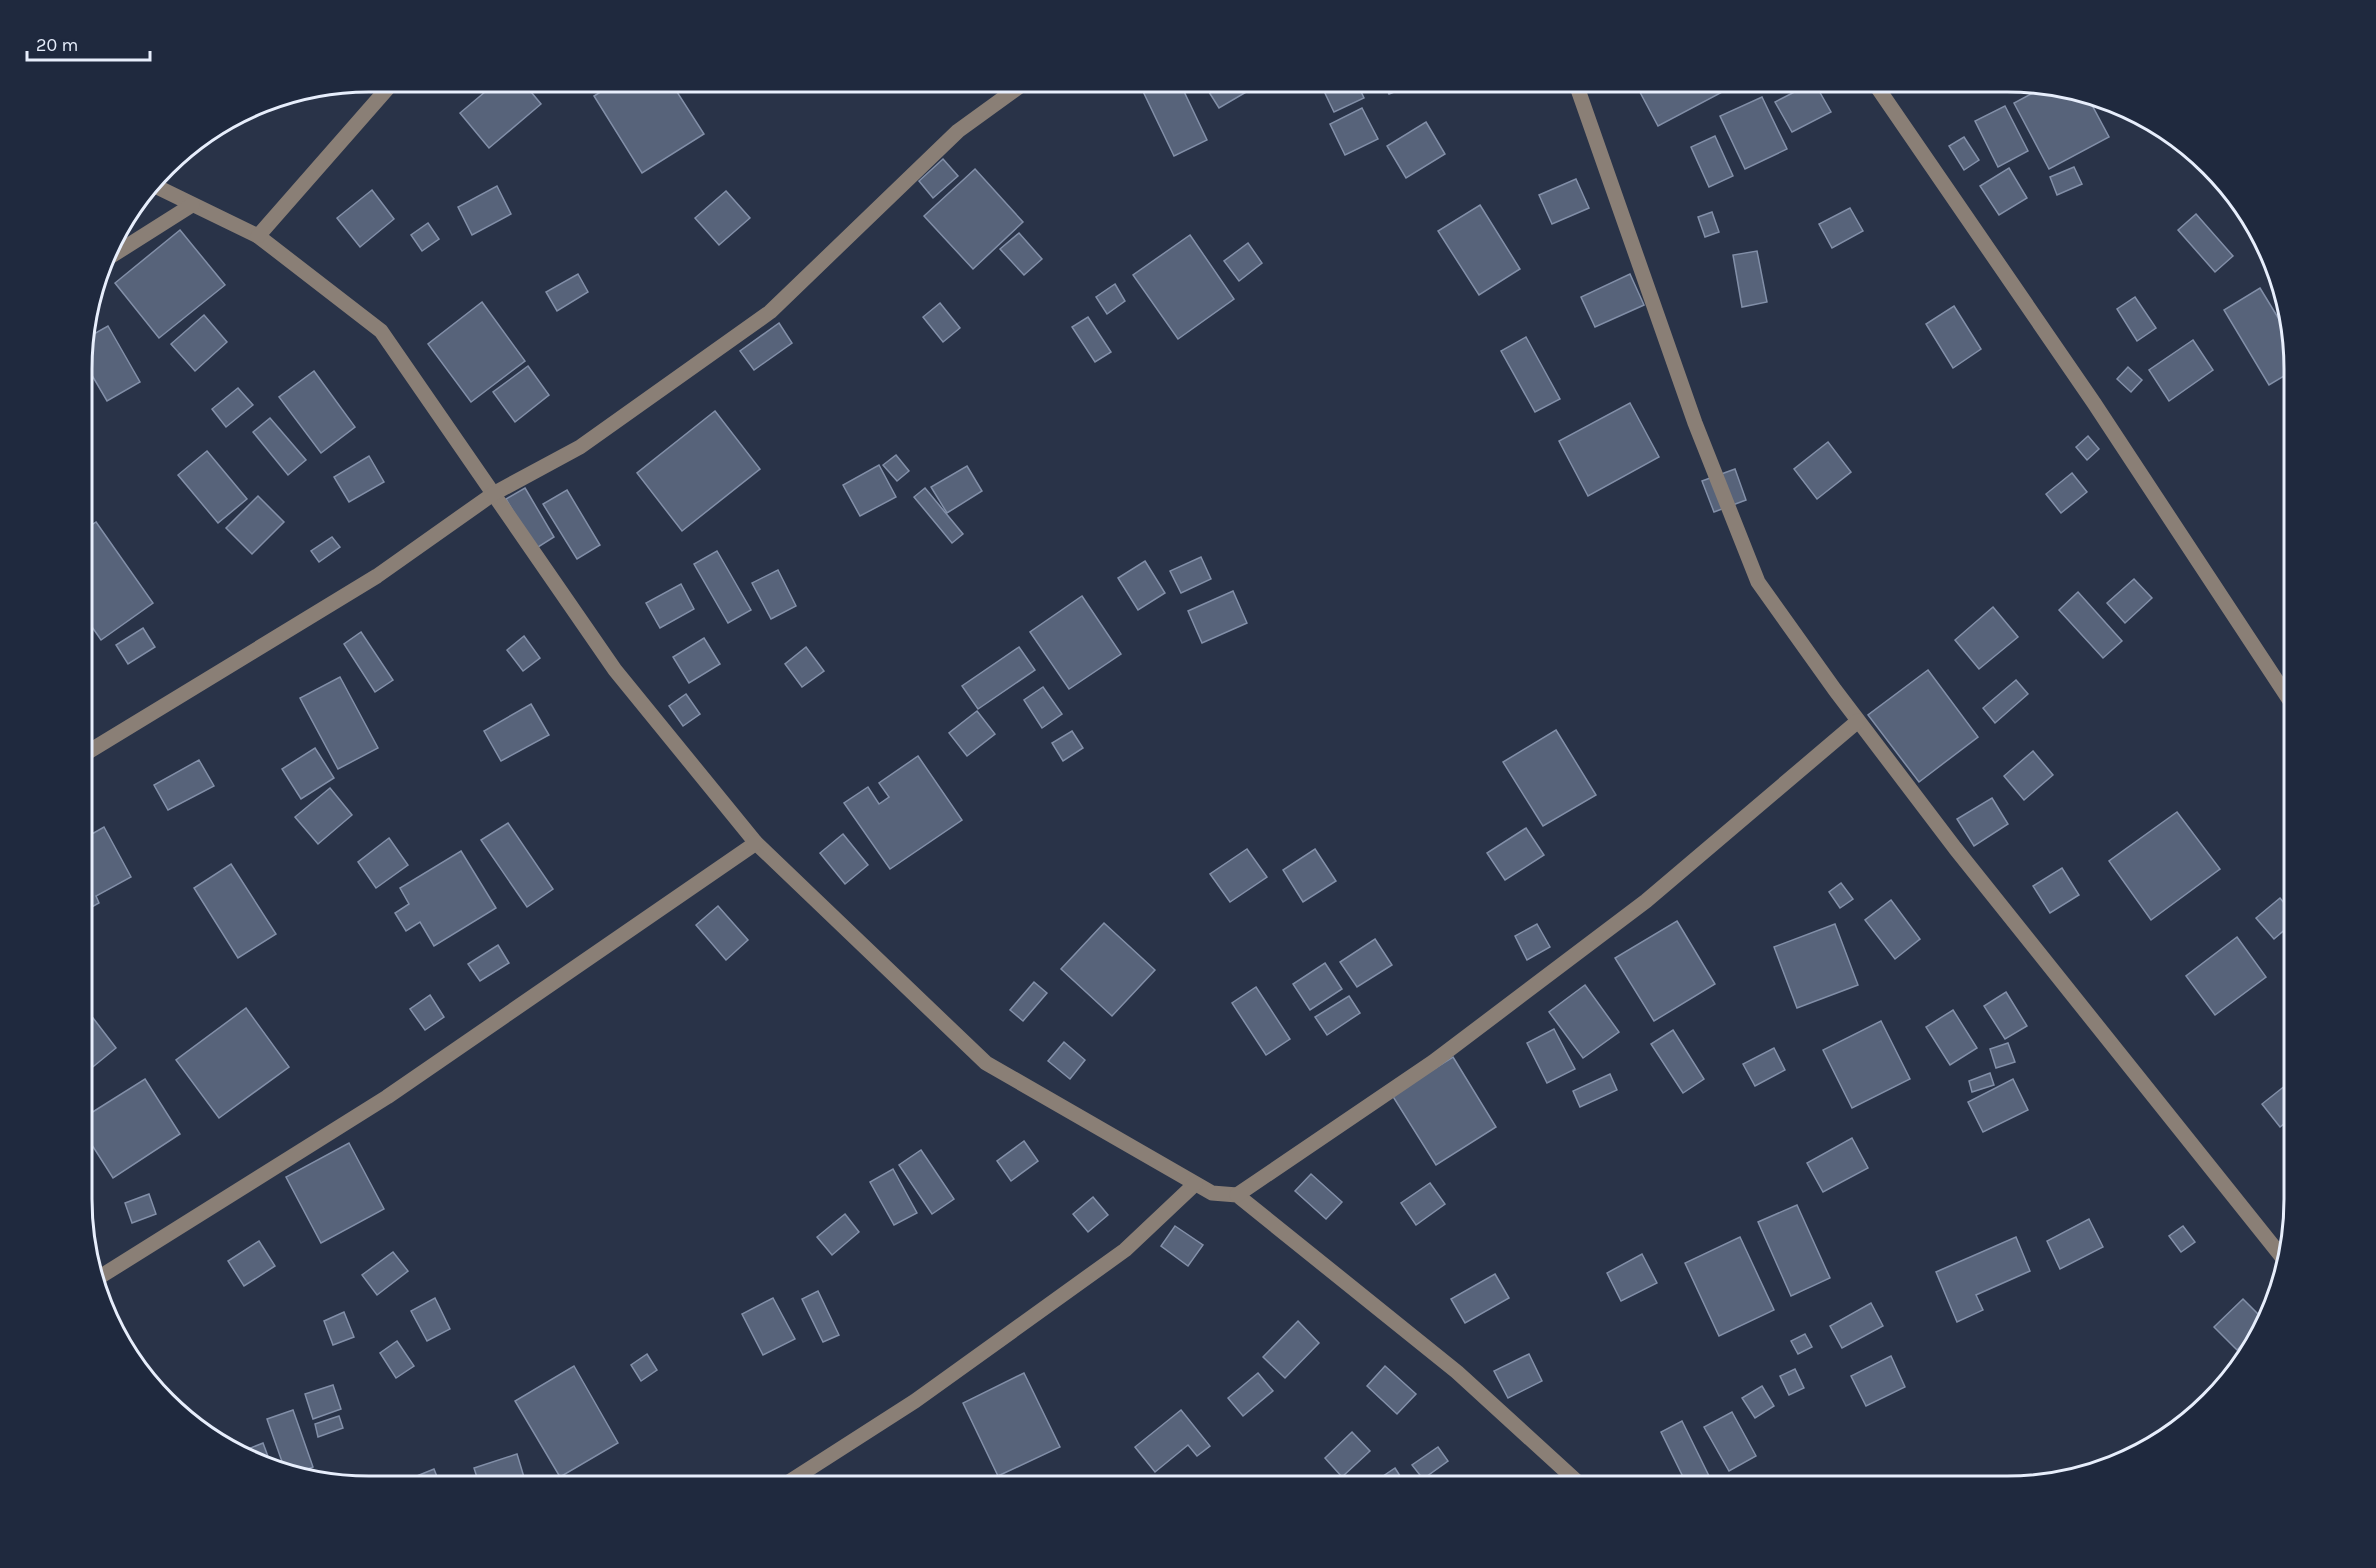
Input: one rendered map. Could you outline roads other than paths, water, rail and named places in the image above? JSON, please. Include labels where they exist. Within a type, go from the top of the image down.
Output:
[{"type":"street","points":[[258,236],[384,92]]},
{"type":"street","points":[[92,750],[377,576],[493,494],[580,447],[770,312],[958,131],[1012,92]]},
{"type":"street","points":[[1579,92],[1695,423],[1758,582],[1858,721],[1954,848],[2279,1253]]},
{"type":"street","points":[[1881,92],[2094,404],[2284,692]]},
{"type":"street","points":[[158,189],[258,236],[381,331],[615,670],[756,843],[986,1063],[1212,1193],[1237,1195],[1456,1372],[1572,1476]]},
{"type":"street","points":[[117,252],[192,206]]},
{"type":"street","points":[[1237,1195],[1433,1062],[1646,901],[1858,721]]},
{"type":"street","points":[[102,1275],[387,1097],[756,843]]},
{"type":"street","points":[[798,1476],[915,1401],[1125,1250],[1195,1184]]}]
